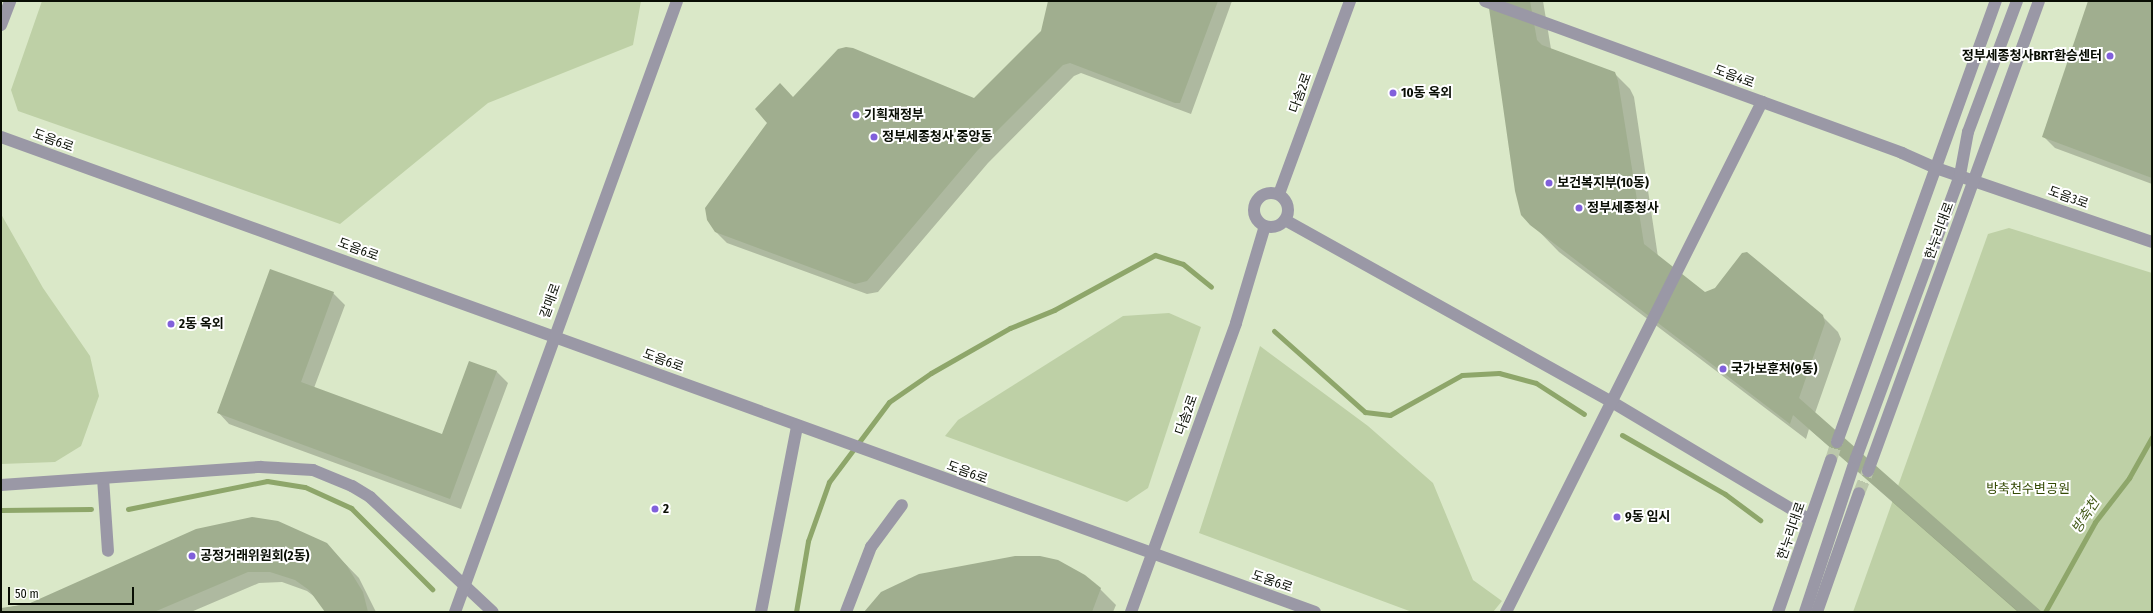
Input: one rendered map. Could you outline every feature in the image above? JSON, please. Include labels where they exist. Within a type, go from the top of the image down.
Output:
[{"type":"street","points":[[1,25],[10,1]]},
{"type":"street","name":"갈매로","points":[[455,612],[554,336],[677,1]]},
{"type":"street","name":"다솜2로","points":[[1279,194],[1350,1]]},
{"type":"street","name":"도움4로","points":[[1485,1],[1762,102],[1936,168],[1974,179]]},
{"type":"street","name":"한누리대로","points":[[1837,442],[1996,1]]},
{"type":"street","points":[[1805,612],[1856,458],[1960,175],[1968,132],[2017,1]]},
{"type":"street","name":"한누리대로","points":[[1868,471],[2039,1]]},
{"type":"street","points":[[1506,612],[1762,102]]},
{"type":"street","name":"도움6로","points":[[1,137],[554,336],[880,457],[1315,612]]},
{"type":"street","name":"도움3로","points":[[1974,179],[2152,242]]},
{"type":"street","points":[[1267,193],[1279,194],[1287,202],[1288,208],[1285,220],[1276,226],[1265,226],[1256,219],[1255,203],[1267,193]]},
{"type":"street","points":[[1285,220],[1612,402],[1810,520]]},
{"type":"street","name":"다솜2로","points":[[1131,612],[1236,323],[1265,226]]},
{"type":"street","points":[[761,612],[797,426]]},
{"type":"street","name":"한누리대로","points":[[1778,612],[1832,460]]},
{"type":"street","points":[[1,485],[260,467],[313,470],[352,486],[370,497],[493,612]]},
{"type":"street","points":[[103,478],[108,551]]},
{"type":"street","points":[[1816,612],[1859,493]]},
{"type":"street","points":[[846,612],[871,546],[902,505]]},
{"type":"green space","points":[[42,1],[641,1],[633,45],[488,103],[340,224],[18,111],[11,90]]},
{"type":"green space","points":[[1,214],[43,288],[90,356],[99,396],[81,446],[55,462],[1,464]]},
{"type":"green space","name":"방축천수변공원","points":[[2009,228],[2152,273],[2152,612],[1853,612],[1988,234]]},
{"type":"green space","points":[[1169,313],[1201,327],[1148,488],[1127,502],[945,436],[958,420],[1123,316]]},
{"type":"green space","points":[[1260,346],[1368,426],[1433,483],[1473,580],[1502,601],[1493,612],[1412,612],[1199,533]]},
{"type":"building","name":"정부세종청사 중앙동","points":[[1048,1],[1218,1],[1180,103],[1175,103],[1070,63],[1063,65],[977,151],[867,281],[855,284],[715,232],[707,220],[705,208],[767,123],[755,109],[780,83],[793,97],[838,49],[846,47],[853,48],[974,98],[1041,31]]},
{"type":"building","name":"정부세종청사","points":[[1488,1],[1530,1],[1537,40],[1542,45],[1615,72],[1618,81],[1644,244],[1705,292],[1715,288],[1742,253],[1747,252],[1823,315],[1825,323],[1799,398],[2042,612],[2019,612],[1793,415],[1790,424],[1530,225],[1521,215],[1515,191]]},
{"type":"building","name":"정부세종청사BRT환승센터","points":[[2088,1],[2152,1],[2152,178],[2042,137]]},
{"type":"building","points":[[270,269],[334,292],[301,382],[442,434],[469,361],[497,371],[450,499],[217,413]]},
{"type":"building","points":[[252,517],[278,521],[327,543],[347,566],[363,592],[368,612],[325,612],[309,590],[295,580],[270,572],[248,572],[154,612],[1,612],[1,608],[28,604],[196,529]]},
{"type":"building","points":[[1015,556],[1040,556],[1058,560],[1085,575],[1101,588],[1092,612],[864,612],[881,592],[919,574]]},
{"type":"waterway","points":[[796,612],[808,541],[829,482],[889,402],[931,373],[1010,328],[1054,310],[1155,255],[1183,264],[1211,287]]},
{"type":"waterway","points":[[1274,331],[1365,412],[1390,415],[1462,375],[1499,373],[1536,383],[1584,414]]},
{"type":"waterway","points":[[1622,435],[1725,494],[1760,520]]},
{"type":"waterway","name":"방축천","points":[[2045,612],[2095,522],[2129,478],[2152,437]]},
{"type":"waterway","points":[[128,509],[267,481],[305,487],[351,508],[432,589]]},
{"type":"waterway","points":[[1,510],[91,509]]},
{"type":"tunnel","points":[[1831,460],[1837,442]]},
{"type":"tunnel","points":[[1859,493],[1868,471]]},
{"type":"place","name":"정부세종청사BRT환승센터","points":[[2110,56]]},
{"type":"place","name":"10동 옥외","points":[[1393,93]]},
{"type":"place","name":"기획재정부","points":[[856,115]]},
{"type":"place","name":"정부세종청사 중앙동","points":[[874,137]]},
{"type":"place","name":"보건복지부(10동)","points":[[1549,183]]},
{"type":"place","name":"정부세종청사","points":[[1579,208]]},
{"type":"place","name":"2동 옥외","points":[[171,324]]},
{"type":"place","name":"국가보훈처(9동)","points":[[1723,369]]},
{"type":"place","name":"2","points":[[655,509]]},
{"type":"place","name":"9동 임시","points":[[1617,517]]},
{"type":"place","name":"공정거래위원회(2동)","points":[[192,556]]}]
